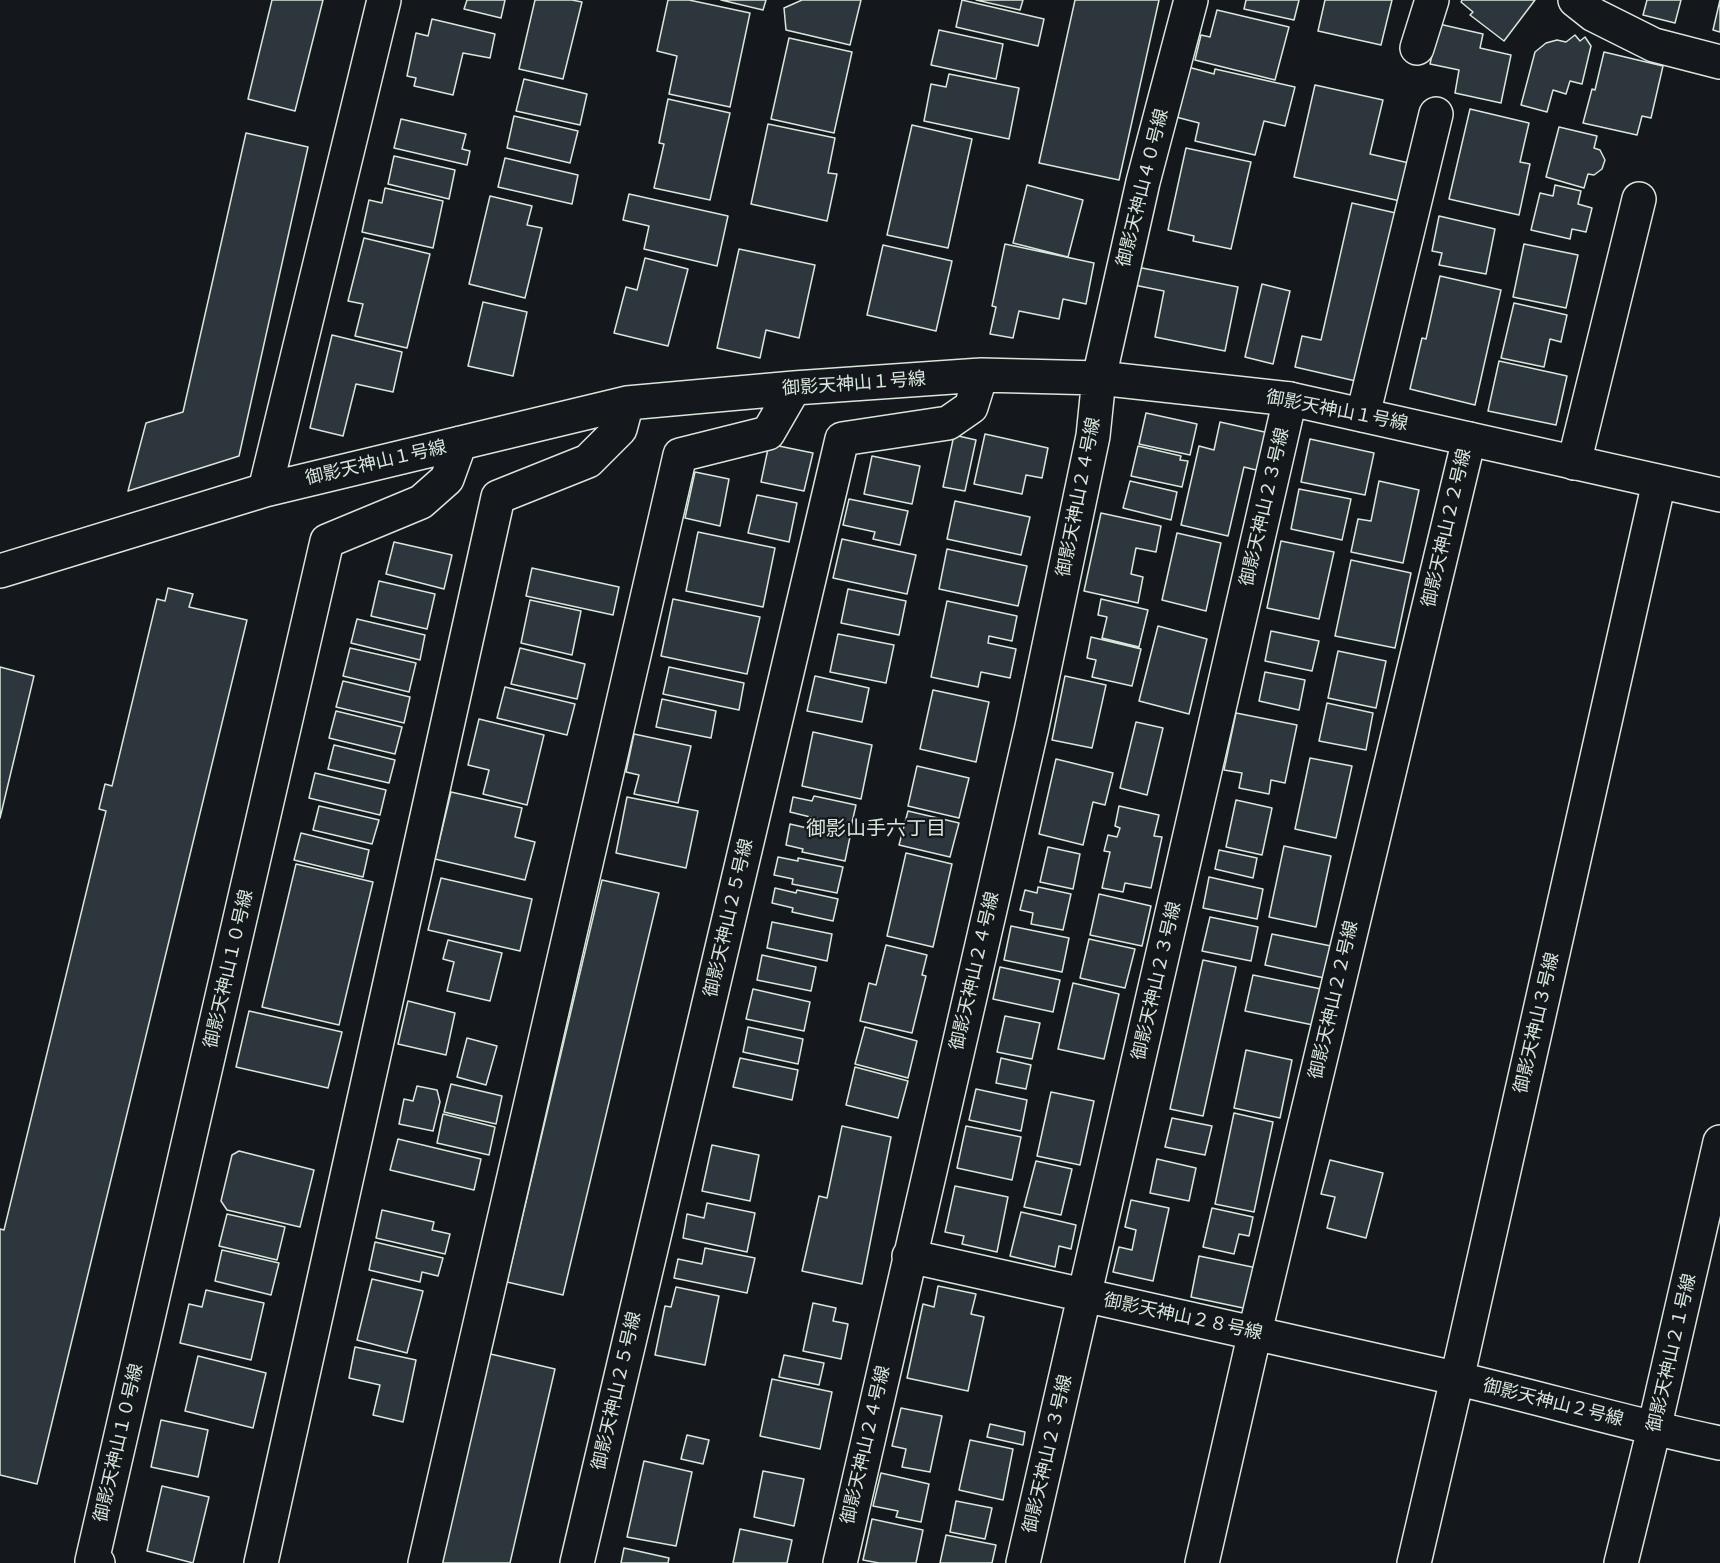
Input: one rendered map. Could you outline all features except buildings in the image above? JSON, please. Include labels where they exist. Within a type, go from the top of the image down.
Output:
[{"type":"street","points":[[265,490],[384,0]]},
{"type":"street","name":"御影天神山４０号線","points":[[1099,378],[1143,182],[1191,0]]},
{"type":"street","points":[[1417,48],[1432,0]]},
{"type":"street","points":[[1575,0],[1594,15],[1654,45],[1720,62]]},
{"type":"street","points":[[1363,415],[1436,114]]},
{"type":"street","points":[[1574,463],[1639,199]]},
{"type":"street","name":"御影天神山１号線","points":[[0,572],[265,490],[627,403],[981,375],[1099,378],[1290,399],[1720,495]]},
{"type":"street","name":"御影天神山２５号線","points":[[577,1563],[842,439],[948,423],[971,407],[981,375]]},
{"type":"street","name":"御影天神山２４号線","points":[[840,1563],[1032,728],[1093,436],[1099,378]]},
{"type":"street","points":[[425,1563],[680,455],[768,433],[794,388]]},
{"type":"street","name":"御影天神山２３号線","points":[[1023,1563],[1290,399]]},
{"type":"street","points":[[261,1563],[498,496],[588,461],[620,429],[627,403]]},
{"type":"street","name":"御影天神山２２号線","points":[[1202,1563],[1255,1332],[1469,439]]},
{"type":"street","name":"御影天神山１０号線","points":[[94,1562],[327,542],[421,502],[447,478],[460,443]]},
{"type":"street","name":"御影天神山３号線","points":[[1414,1563],[1659,482]]},
{"type":"street","name":"御影天神山２１号線","points":[[1621,1563],[1720,1142]]},
{"type":"street","name":"御影天神山２８号線","points":[[909,1256],[1457,1378]]},
{"type":"street","name":"御影天神山２号線","points":[[1457,1378],[1654,1429],[1720,1443]]},
{"type":"district","name":"御影山手六丁目","points":[[876,829]]}]
